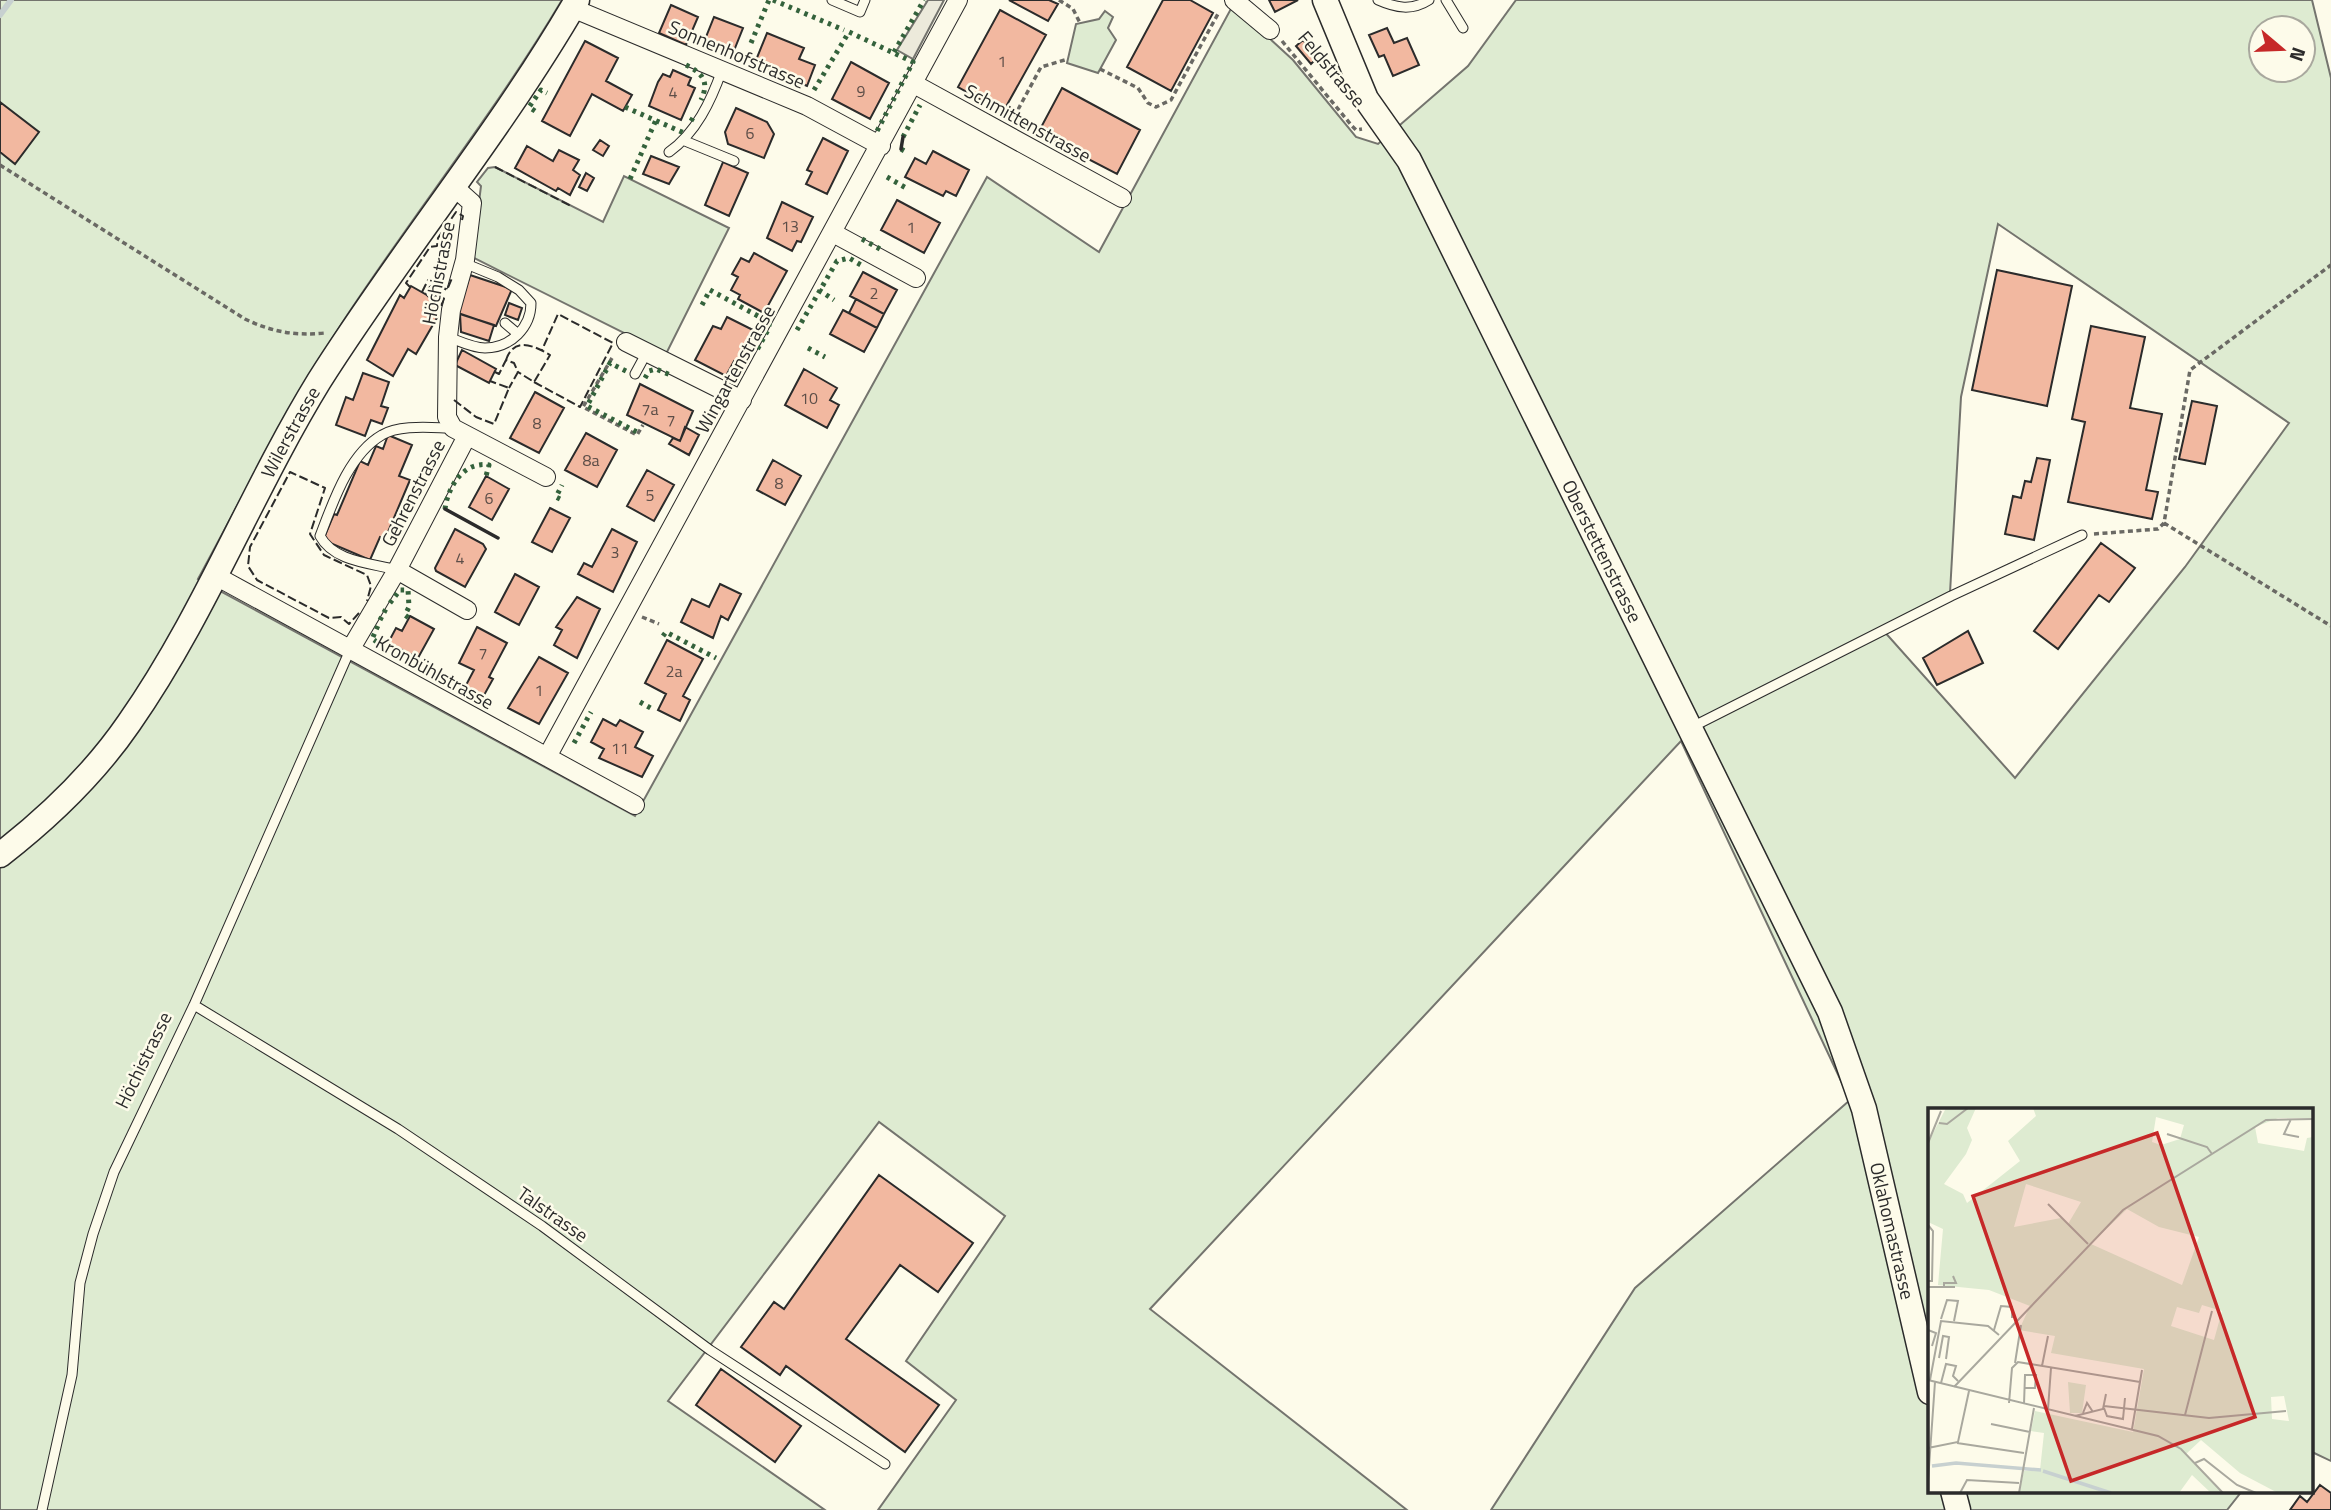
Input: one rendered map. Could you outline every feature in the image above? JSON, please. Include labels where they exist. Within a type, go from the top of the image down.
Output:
[{"type":"street","name":"Wingartenstrasse","points":[[547,757],[915,85],[931,40],[958,0]]},
{"type":"street","name":"Oberstettenstrasse","points":[[1325,0],[1366,99],[1409,160],[1830,1012],[1864,1109]]},
{"type":"street","name":"Sonnenhofstrasse","points":[[575,4],[807,106],[881,146]]},
{"type":"street","name":"Wilerstrasse","points":[[0,855],[57,807],[110,750],[164,668],[313,392],[351,330],[453,186],[575,4]]},
{"type":"street","name":"Feldstrasse","points":[[1227,6],[1270,30]]},
{"type":"street","name":"Schmittenstrasse","points":[[915,85],[1122,198]]},
{"type":"street","name":"Höchistrasse","points":[[453,186],[472,203],[464,263],[448,337],[455,427]]},
{"type":"street","points":[[833,233],[916,278]]},
{"type":"street","points":[[626,342],[742,400]]},
{"type":"street","name":"Gehrenstrasse","points":[[350,650],[397,570],[455,427],[546,477]]},
{"type":"street","name":"Gehrenstrasse","points":[[397,570],[467,610]]},
{"type":"street","name":"Kronbühlstrasse","points":[[214,575],[635,805]]},
{"type":"street","name":"Oklahomastrasse","points":[[1864,1109],[1928,1383]]},
{"type":"street","points":[[1954,1492],[1958,1510]]},
{"type":"lane","points":[[831,0],[860,12],[865,0]]},
{"type":"lane","points":[[1378,0],[1393,7],[1418,8],[1429,0]]},
{"type":"lane","points":[[1447,0],[1463,28]]},
{"type":"lane","points":[[669,152],[685,141],[713,94],[722,70]]},
{"type":"lane","points":[[685,141],[734,162]]},
{"type":"lane","points":[[448,337],[484,348],[505,345],[518,334],[531,316],[531,303],[519,290],[498,277],[464,263]]},
{"type":"lane","points":[[431,293],[433,290],[455,296]]},
{"type":"lane","points":[[505,323],[518,334]]},
{"type":"lane","points":[[635,374],[647,352]]},
{"type":"lane","points":[[397,570],[346,557],[326,546],[320,536],[324,526],[358,454],[383,433],[455,427]]},
{"type":"lane","points":[[1690,728],[1951,596],[2082,535]]},
{"type":"lane","name":"Höchistrasse","points":[[42,1510],[72,1375],[80,1283],[114,1172],[194,1004],[350,650]]},
{"type":"lane","name":"Talstrasse","points":[[194,1004],[409,1137],[542,1226],[710,1350],[885,1464]]},
{"type":"path","points":[[1059,0],[1073,9],[1080,23]]},
{"type":"path","points":[[1100,69],[1138,88],[1148,103],[1156,107],[1171,100],[1227,6]]},
{"type":"path","name":"Feldstrasse","points":[[1270,30],[1304,64],[1356,130],[1367,127]]},
{"type":"path","points":[[1005,134],[1041,67],[1068,59]]},
{"type":"path","points":[[0,165],[245,319],[267,329],[300,336],[351,330]]},
{"type":"path","points":[[2082,535],[2158,529],[2164,523],[2190,370],[2331,265]]},
{"type":"path","points":[[612,358],[583,407],[637,435],[643,425]]},
{"type":"path","points":[[2164,523],[2331,626]]},
{"type":"path","points":[[637,615],[659,624]]},
{"type":"green space","points":[[0,0],[562,0],[483,122],[324,351],[198,579],[635,816],[987,177],[1099,252],[1233,5],[1293,60],[1356,137],[1378,144],[1468,66],[1516,0],[2312,0],[2315,14],[2247,14],[2247,84],[2317,84],[2317,21],[2331,78],[2331,1461],[2314,1453],[2314,1108],[1928,1108],[1928,1492],[2241,1492],[2227,1510],[1491,1510],[1635,1288],[1850,1100],[1681,741],[1150,1309],[1407,1510],[878,1510],[956,1400],[906,1361],[1005,1216],[879,1122],[668,1401],[825,1510],[0,1510]],"holes":[[[1998,224],[2289,423],[2185,567],[2015,778],[1882,629],[1950,593],[1961,397]]]},
{"type":"green space","points":[[1105,11],[1113,17],[1108,28],[1116,40],[1098,73],[1067,63],[1076,24],[1099,19]]},
{"type":"green space","points":[[495,167],[603,222],[624,176],[729,228],[666,354],[472,257],[481,186],[477,182],[488,168]]},
{"type":"shaded area","points":[[928,0],[944,0],[913,59],[897,50]]},
{"type":"building","points":[[1009,0],[1049,0],[1058,4],[1048,21]]},
{"type":"building","points":[[1163,0],[1190,0],[1213,13],[1171,91],[1127,67]]},
{"type":"building","points":[[1269,0],[1298,0],[1275,12]]},
{"type":"building","points":[[671,5],[698,17],[686,45],[659,33]]},
{"type":"building","points":[[1000,10],[1046,35],[1003,112],[958,87]]},
{"type":"building","points":[[714,17],[743,28],[731,58],[702,47]]},
{"type":"building","points":[[1387,28],[1394,43],[1407,38],[1419,65],[1393,76],[1384,55],[1379,57],[1369,35]]},
{"type":"building","points":[[767,33],[804,48],[799,59],[815,65],[807,86],[754,65]]},
{"type":"building","points":[[1303,40],[1318,57],[1311,64],[1296,46]]},
{"type":"building","points":[[585,41],[618,58],[606,81],[632,95],[623,111],[592,94],[570,136],[542,121]]},
{"type":"building","points":[[851,62],[889,83],[870,119],[832,99]]},
{"type":"building","points":[[673,70],[691,78],[688,85],[695,88],[681,120],[649,106],[663,74],[670,77]]},
{"type":"building","points":[[1062,88],[1140,130],[1117,174],[1038,133]]},
{"type":"building","points":[[0,102],[39,132],[15,164],[0,152]]},
{"type":"building","points":[[736,108],[767,122],[774,134],[764,158],[728,144],[725,132]]},
{"type":"building","points":[[823,138],[848,151],[827,194],[806,184],[812,172],[807,170]]},
{"type":"building","points":[[600,140],[609,146],[603,156],[593,150]]},
{"type":"building","points":[[527,146],[553,161],[559,150],[579,160],[573,170],[580,175],[570,195],[558,188],[556,191],[515,168]]},
{"type":"building","points":[[933,151],[969,170],[956,196],[946,191],[943,196],[905,177],[915,158],[926,164]]},
{"type":"building","points":[[651,156],[679,167],[669,184],[643,174]]},
{"type":"building","points":[[723,162],[748,173],[729,216],[705,205]]},
{"type":"building","points":[[586,173],[594,178],[587,191],[579,187]]},
{"type":"building","points":[[897,200],[940,223],[924,253],[881,230]]},
{"type":"building","points":[[782,202],[813,217],[801,242],[797,241],[792,251],[767,238]]},
{"type":"building","points":[[754,253],[787,271],[764,313],[738,299],[740,295],[731,290],[738,277],[732,274],[741,258],[749,262]]},
{"type":"building","points":[[1997,270],[2072,286],[2047,406],[1972,390]]},
{"type":"building","points":[[863,272],[897,290],[884,314],[850,296]]},
{"type":"building","points":[[470,275],[512,289],[496,326],[458,313]]},
{"type":"building","points":[[411,286],[439,302],[433,313],[438,316],[416,354],[408,349],[393,376],[367,360],[400,295],[404,298]]},
{"type":"building","points":[[856,299],[884,314],[877,328],[849,313]]},
{"type":"building","points":[[509,303],[522,308],[518,320],[505,315]]},
{"type":"building","points":[[843,310],[877,328],[864,352],[830,334]]},
{"type":"building","points":[[460,314],[494,325],[489,341],[461,332]]},
{"type":"building","points":[[727,317],[755,331],[738,363],[734,361],[726,376],[695,360],[713,326],[721,329]]},
{"type":"building","points":[[2091,326],[2145,337],[2130,408],[2162,414],[2146,490],[2158,492],[2152,519],[2068,502],[2085,422],[2072,419]]},
{"type":"building","points":[[462,350],[496,369],[489,383],[455,365]]},
{"type":"building","points":[[804,369],[837,388],[830,400],[839,405],[827,428],[785,405]]},
{"type":"building","points":[[363,373],[389,382],[381,406],[388,408],[382,424],[371,420],[365,436],[336,425],[346,397],[353,400]]},
{"type":"building","points":[[640,384],[693,411],[680,441],[627,415]]},
{"type":"building","points":[[535,392],[564,408],[539,453],[510,438]]},
{"type":"building","points":[[2192,401],[2217,406],[2205,464],[2179,459]]},
{"type":"building","points":[[685,427],[699,435],[689,455],[669,444],[673,438],[680,441]]},
{"type":"building","points":[[586,433],[617,450],[597,487],[565,470]]},
{"type":"building","points":[[388,435],[412,445],[399,476],[410,480],[385,539],[380,537],[370,560],[323,540],[360,461],[368,465],[376,446],[383,449]]},
{"type":"building","points":[[2037,458],[2050,460],[2034,540],[2005,534],[2013,496],[2021,498],[2025,481],[2031,482]]},
{"type":"building","points":[[773,460],[801,476],[785,505],[757,490]]},
{"type":"building","points":[[647,470],[674,485],[654,521],[627,506]]},
{"type":"building","points":[[486,476],[509,489],[492,520],[469,507]]},
{"type":"building","points":[[550,508],[570,518],[552,552],[532,542]]},
{"type":"building","points":[[455,529],[483,544],[486,549],[465,587],[435,568]]},
{"type":"building","points":[[612,529],[637,542],[613,592],[578,574],[584,563],[592,567]]},
{"type":"building","points":[[2101,543],[2135,568],[2109,602],[2099,595],[2058,649],[2034,631]]},
{"type":"building","points":[[515,574],[539,587],[519,625],[495,612]]},
{"type":"building","points":[[720,584],[741,594],[728,620],[721,616],[713,638],[681,622],[692,599],[709,607]]},
{"type":"building","points":[[577,597],[600,609],[577,658],[554,645],[562,630],[556,627]]},
{"type":"building","points":[[410,616],[434,629],[418,658],[388,643],[396,628],[402,631]]},
{"type":"building","points":[[477,627],[507,643],[489,677],[493,679],[483,697],[465,687],[474,670],[459,663]]},
{"type":"building","points":[[1968,631],[1983,663],[1937,685],[1923,658]]},
{"type":"building","points":[[667,640],[703,659],[683,696],[690,700],[680,721],[658,710],[666,694],[645,683]]},
{"type":"building","points":[[539,657],[568,673],[539,724],[508,708]]},
{"type":"building","points":[[603,719],[616,726],[620,720],[643,732],[635,747],[653,756],[642,777],[599,758],[604,749],[591,742]]},
{"type":"building","points":[[879,1175],[973,1243],[938,1292],[900,1265],[846,1339],[939,1405],[905,1452],[786,1366],[780,1375],[741,1347],[774,1302],[784,1309]]},
{"type":"building","points":[[721,1369],[801,1426],[775,1462],[696,1405]]},
{"type":"building","points":[[2320,1485],[2331,1493],[2331,1510],[2290,1510],[2300,1496],[2307,1502]]},
{"type":"waterway","points":[[0,15],[11,0]]},
{"type":"hedge","points":[[751,43],[769,0]]},
{"type":"hedge","points":[[773,0],[844,30]]},
{"type":"hedge","points":[[894,52],[924,0]]},
{"type":"hedge","points":[[814,90],[849,32],[913,62],[876,133]]},
{"type":"hedge","points":[[686,65],[703,78],[705,88],[701,100]]},
{"type":"hedge","points":[[535,111],[529,107],[541,90],[547,93]]},
{"type":"hedge","points":[[903,137],[920,105]]},
{"type":"hedge","points":[[625,107],[684,133]]},
{"type":"hedge","points":[[691,121],[694,116]]},
{"type":"hedge","points":[[630,179],[656,120]]},
{"type":"hedge","points":[[901,149],[908,153]]},
{"type":"hedge","points":[[887,177],[906,188]]},
{"type":"hedge","points":[[862,239],[880,249]]},
{"type":"hedge","points":[[797,330],[837,261],[849,258],[861,265]]},
{"type":"hedge","points":[[702,305],[710,290],[769,322],[769,328],[757,350],[748,345]]},
{"type":"hedge","points":[[819,290],[834,300]]},
{"type":"hedge","points":[[808,348],[825,357]]},
{"type":"hedge","points":[[626,371],[610,363],[587,406],[637,432]]},
{"type":"hedge","points":[[645,378],[649,371],[656,369],[673,376]]},
{"type":"hedge","points":[[445,509],[449,492],[464,471],[480,465],[489,465],[486,476]]},
{"type":"hedge","points":[[560,499],[556,497],[562,485]]},
{"type":"hedge","points":[[390,603],[400,590],[408,590],[409,607],[405,615],[409,618]]},
{"type":"hedge","points":[[380,620],[388,605]]},
{"type":"hedge","points":[[373,637],[379,623]]},
{"type":"hedge","points":[[663,636],[666,632],[716,658]]},
{"type":"hedge","points":[[374,640],[389,650]]},
{"type":"hedge","points":[[640,702],[654,710]]},
{"type":"hedge","points":[[574,743],[591,712]]},
{"type":"fence","points":[[495,167],[571,206]]},
{"type":"fence","points":[[410,287],[406,283],[430,247],[437,246],[438,238],[456,212],[463,216],[462,220]]},
{"type":"fence","points":[[422,292],[428,280],[447,290],[452,278]]},
{"type":"fence","points":[[441,306],[444,298]]},
{"type":"fence","points":[[534,382],[580,407],[613,343],[558,314],[542,350]]},
{"type":"fence","points":[[506,360],[519,345],[532,346],[550,355],[534,382],[518,372]]},
{"type":"fence","points":[[495,372],[499,374],[506,360],[514,363],[518,372],[509,388]]},
{"type":"fence","points":[[454,400],[476,417],[494,424],[509,388],[490,381]]},
{"type":"fence","points":[[359,613],[349,624],[341,617],[329,618],[257,580],[248,566],[250,547],[290,472],[325,488],[310,534],[324,555],[367,575],[371,586],[367,601]]},
{"type":"wall","points":[[901,149],[903,137]]},
{"type":"wall","points":[[445,509],[498,538]]}]
